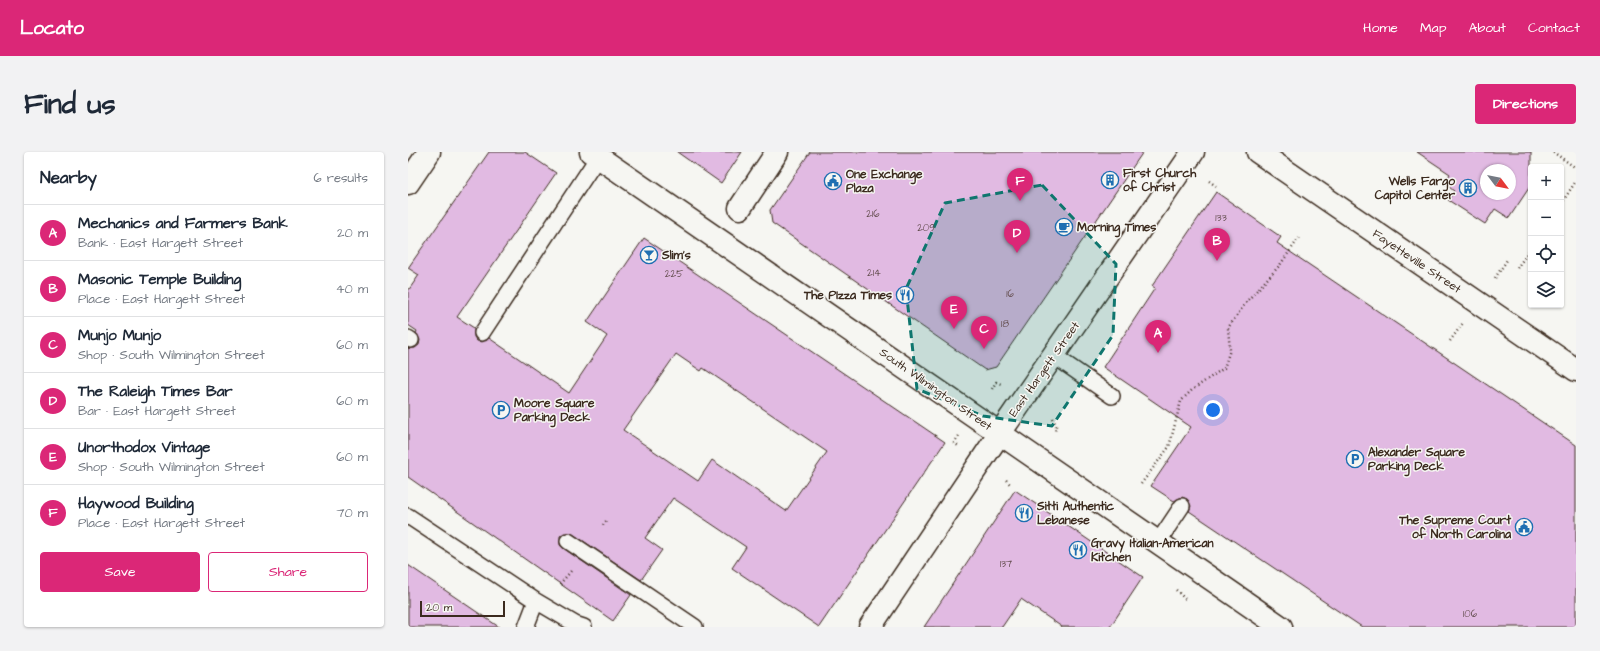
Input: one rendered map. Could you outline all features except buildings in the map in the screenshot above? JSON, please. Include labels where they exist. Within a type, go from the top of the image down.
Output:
[{"type":"street","points":[[408,183],[429,152]]},
{"type":"street","points":[[740,208],[777,152]]},
{"type":"street","name":"East Hargett Street","points":[[870,627],[1053,355],[1193,152]]},
{"type":"street","name":"Fayetteville Street","points":[[1258,152],[1576,370]]},
{"type":"street","name":"South Wilmington Street","points":[[595,154],[1282,627]]},
{"type":"lane","points":[[482,333],[595,154]]},
{"type":"lane","points":[[1053,355],[1112,396]]},
{"type":"lane","points":[[1158,542],[1182,506]]},
{"type":"lane","points":[[408,516],[536,601],[575,624],[584,627]]},
{"type":"lane","points":[[568,541],[695,627]]},
{"type":"lane","points":[[526,627],[536,601]]},
{"type":"path","points":[[1553,152],[1576,168]]},
{"type":"path","points":[[1209,181],[1216,186]]},
{"type":"path","points":[[1564,200],[1576,181]]},
{"type":"path","points":[[1141,484],[1170,447],[1181,401],[1192,390],[1224,368],[1230,350],[1228,328],[1248,300],[1280,265],[1299,238]]},
{"type":"path","points":[[1517,268],[1528,252]]},
{"type":"path","points":[[1494,278],[1506,260]]},
{"type":"path","points":[[1450,341],[1463,322]]},
{"type":"path","points":[[992,389],[996,382]]},
{"type":"path","points":[[1053,418],[1056,426],[1055,432]]},
{"type":"path","points":[[959,436],[954,443],[961,447]]},
{"type":"path","points":[[1006,480],[1010,484]]},
{"type":"path","points":[[603,525],[607,520]]},
{"type":"path","points":[[560,584],[571,571]]},
{"type":"path","points":[[1176,590],[1185,599]]},
{"type":"highlighted area","points":[[1042,185],[1116,264],[1113,335],[1052,426],[983,416],[917,389],[906,289],[945,203]]},
{"type":"place","name":"First Church of Christ","points":[[1110,180]]},
{"type":"place","name":"One Exchange Plaza","points":[[833,181]]},
{"type":"place","name":"Wells Fargo Capitol Center","points":[[1468,188]]},
{"type":"place","name":"Haywood Building","points":[[1020,201]]},
{"type":"place","name":"Morning Times","points":[[1064,227]]},
{"type":"place","name":"The Raleigh Times Bar","points":[[1017,253]]},
{"type":"place","name":"Slim's","points":[[649,255]]},
{"type":"place","name":"Masonic Temple Building","points":[[1217,261]]},
{"type":"place","name":"The PIzza Times","points":[[905,295]]},
{"type":"place","name":"Unorthodox Vintage","points":[[954,329]]},
{"type":"place","name":"Munjo Munjo","points":[[984,349]]},
{"type":"place","name":"Mechanics and Farmers Bank","points":[[1158,353]]},
{"type":"place","name":"Moore Square Parking Deck","points":[[501,410]]},
{"type":"place","name":"Alexander Square Parking Deck","points":[[1355,459]]},
{"type":"place","name":"Sitti Authentic Lebanese","points":[[1024,513]]},
{"type":"place","name":"The Supreme Court of North Carolina","points":[[1524,527]]},
{"type":"place","name":"Gravy Italian-American Kitchen","points":[[1078,550]]}]
